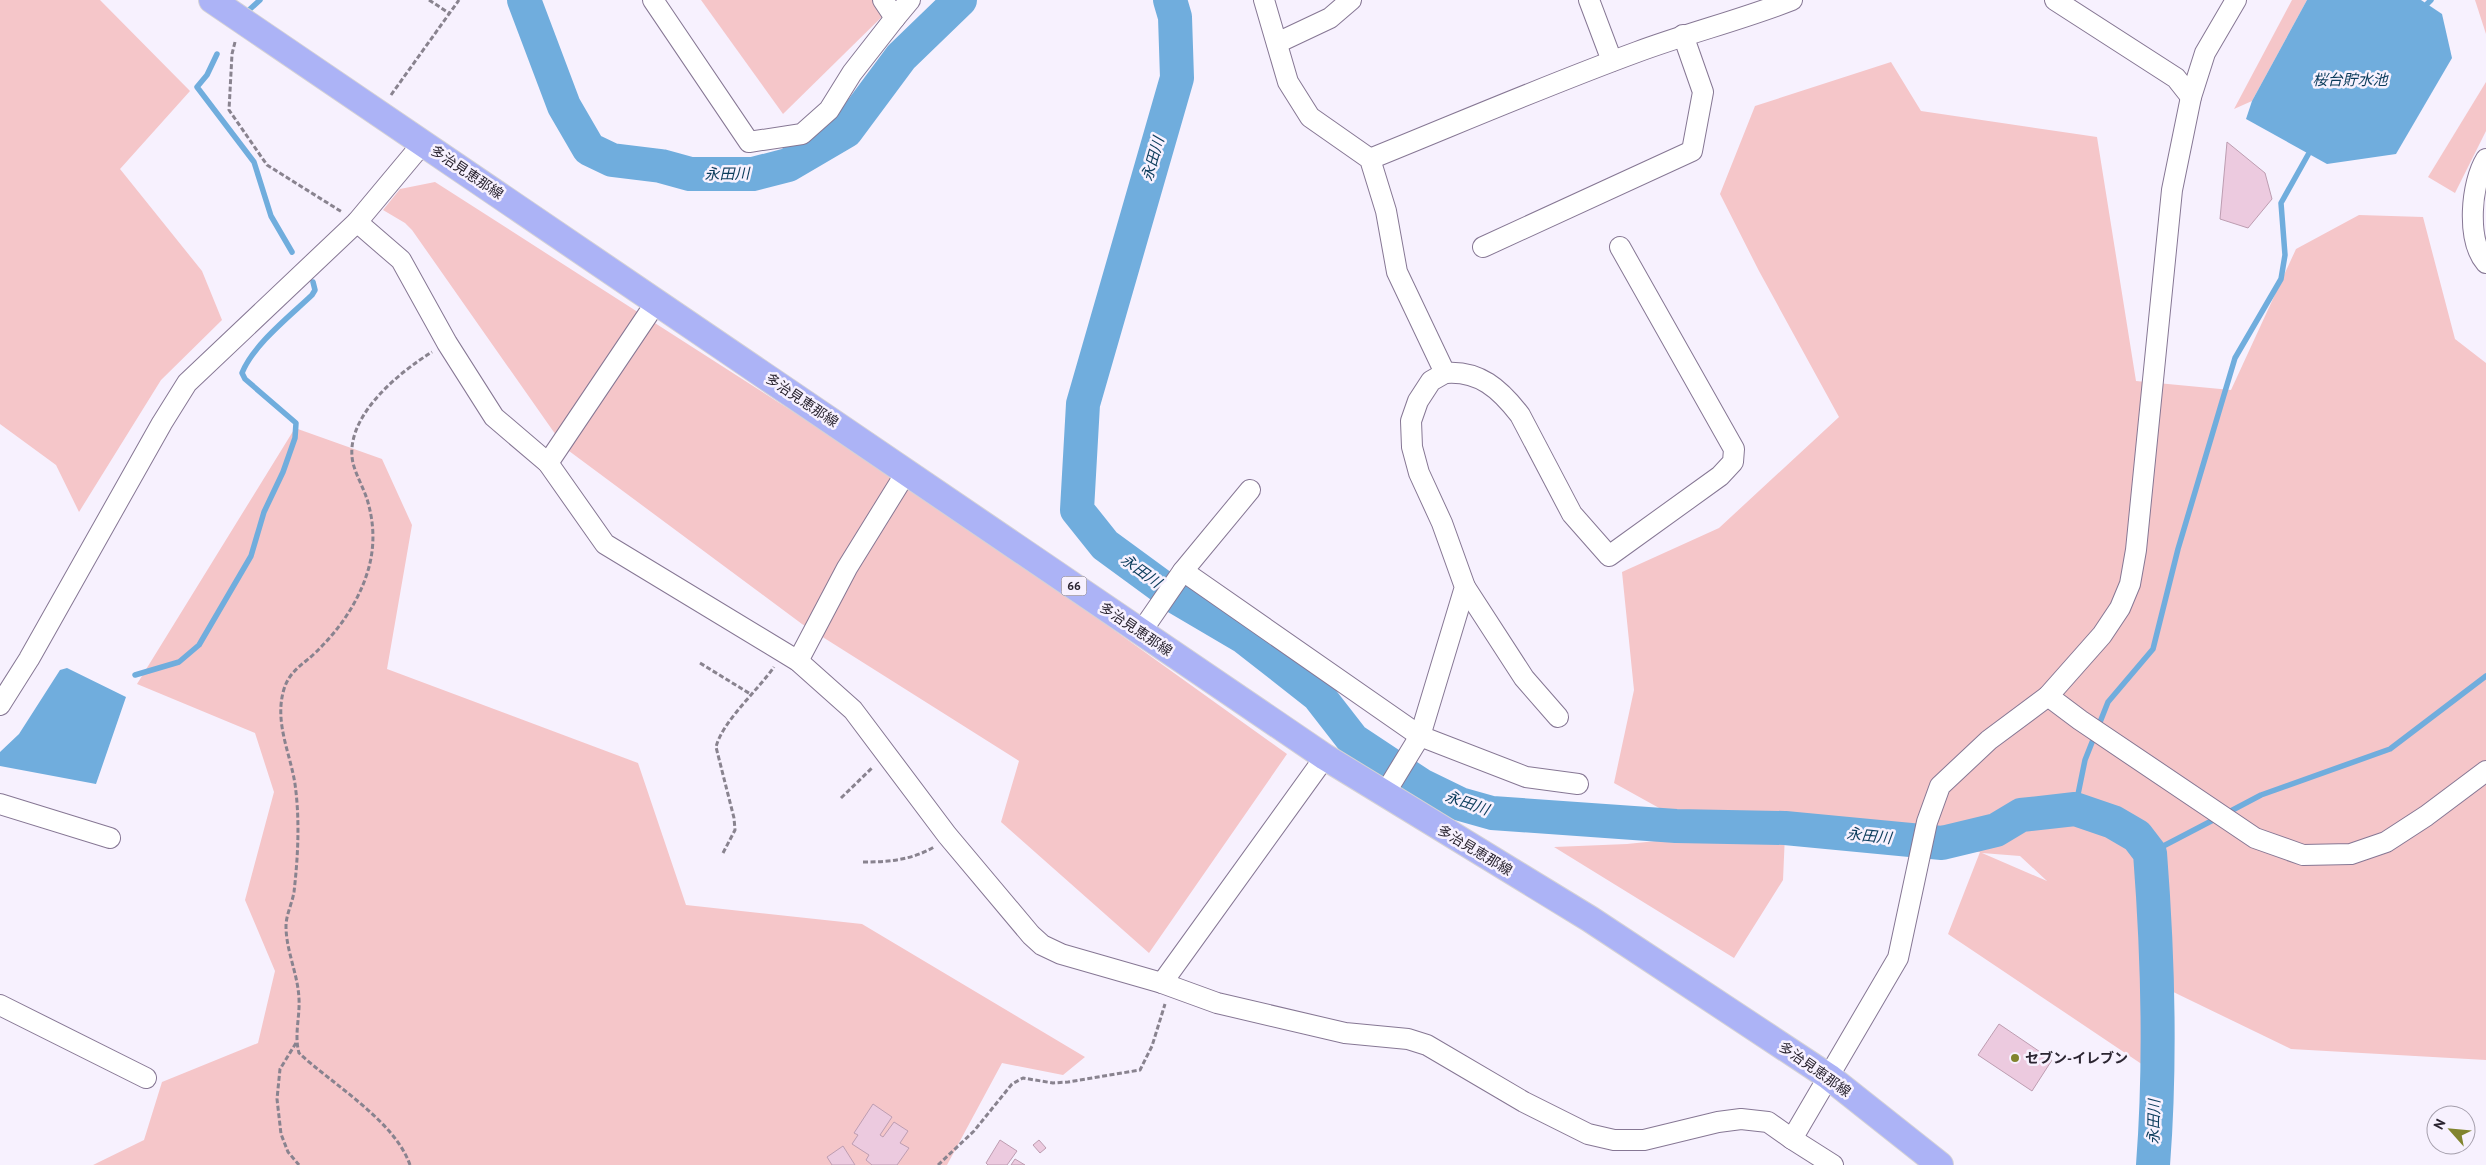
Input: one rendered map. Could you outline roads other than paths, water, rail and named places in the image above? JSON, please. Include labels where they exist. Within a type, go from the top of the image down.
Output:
[{"type":"main road","name":"多治見恵那線","points":[[212,0],[908,472],[1146,626],[1325,757],[1387,790],[1590,919],[1829,1077],[1940,1165]]},
{"type":"street","points":[[653,0],[749,142],[802,134],[829,110],[852,73],[910,0]]},
{"type":"street","points":[[883,0],[896,18]]},
{"type":"street","points":[[1264,0],[1288,82],[1310,117],[1370,159],[1386,212],[1397,272],[1445,374]]},
{"type":"street","points":[[1277,43],[1330,18],[1351,0]]},
{"type":"street","points":[[1589,0],[1612,61]]},
{"type":"street","points":[[1370,159],[1612,61],[1755,7],[1792,0]]},
{"type":"street","points":[[2055,0],[2176,78],[2191,97]]},
{"type":"street","points":[[1792,1139],[1898,958],[1927,822],[1940,786],[1989,740],[2048,696],[2102,636],[2120,608],[2130,584],[2136,550],[2172,190],[2191,97],[2205,53],[2236,0]]},
{"type":"street","points":[[1483,247],[1692,151],[1703,92],[1684,35]]},
{"type":"street","points":[[0,705],[29,659],[162,423],[187,383],[357,222],[423,143]]},
{"type":"street","points":[[2486,159],[2481,167],[2473,196],[2473,227],[2486,263]]},
{"type":"street","points":[[357,222],[401,260],[447,343],[494,417],[548,463],[605,544],[790,656],[853,710],[948,835],[1031,935],[1042,945],[1061,954],[1166,985],[1217,1003],[1345,1033],[1408,1039],[1427,1045],[1524,1102],[1588,1134],[1614,1140],[1644,1140],[1718,1122],[1741,1119],[1768,1122],[1833,1165]]},
{"type":"street","points":[[1558,717],[1524,678],[1465,587],[1442,523],[1419,473],[1412,446],[1411,421],[1418,401],[1431,381],[1445,374],[1463,372],[1487,382],[1511,404],[1520,416],[1572,514],[1609,556],[1720,476],[1733,462],[1734,449],[1620,247]]},
{"type":"street","points":[[548,463],[657,301]]},
{"type":"street","points":[[790,656],[908,472]]},
{"type":"street","points":[[1146,626],[1180,575],[1250,490]]},
{"type":"street","points":[[1180,575],[1418,741],[1526,776],[1578,784]]},
{"type":"street","points":[[1387,790],[1418,741],[1465,587]]},
{"type":"street","points":[[2048,696],[2080,720],[2255,838],[2303,855],[2351,854],[2386,842],[2426,816],[2486,771]]},
{"type":"street","points":[[1166,985],[1325,757]]},
{"type":"street","points":[[0,804],[110,838]]},
{"type":"street","points":[[0,1005],[146,1078]]},
{"type":"water","name":"桜台貯水池","points":[[2307,0],[2421,0],[2442,14],[2452,58],[2396,154],[2327,164],[2246,119],[2252,101]]},
{"type":"water","points":[[67,668],[126,697],[96,784],[0,766],[0,752],[19,734],[60,670]]},
{"type":"waterway","points":[[249,10],[260,0]]},
{"type":"waterway","name":"永田川","points":[[524,0],[564,106],[589,149],[612,160],[661,166],[690,174],[753,174],[788,165],[846,131],[901,57],[960,0]]},
{"type":"waterway","name":"永田川","points":[[1170,0],[1175,17],[1177,78],[1083,404],[1077,510],[1105,545],[1176,597],[1244,637],[1318,695],[1353,740],[1421,785],[1460,804],[1492,813],[1676,826],[1785,828],[1942,843],[1996,830],[2021,815],[2075,809],[2113,822],[2137,836],[2150,853],[2155,931],[2158,1048],[2153,1165]]},
{"type":"waterway","points":[[2427,4],[2431,0]]},
{"type":"waterway","points":[[217,54],[207,75],[197,87],[254,162],[271,216],[292,252]]},
{"type":"waterway","points":[[2075,809],[2085,760],[2108,702],[2153,649],[2178,549],[2235,358],[2281,279],[2285,255],[2281,203],[2309,153]]},
{"type":"waterway","points":[[135,675],[179,662],[199,645],[251,556],[264,512],[283,472],[295,438],[296,423],[245,379],[242,373],[254,352],[312,295],[315,290],[313,282]]},
{"type":"waterway","points":[[2225,814],[2261,795],[2390,749],[2486,676]]},
{"type":"waterway","points":[[2150,853],[2217,818]]},
{"type":"place","name":"セブン-イレブン","points":[[2015,1058]]}]
